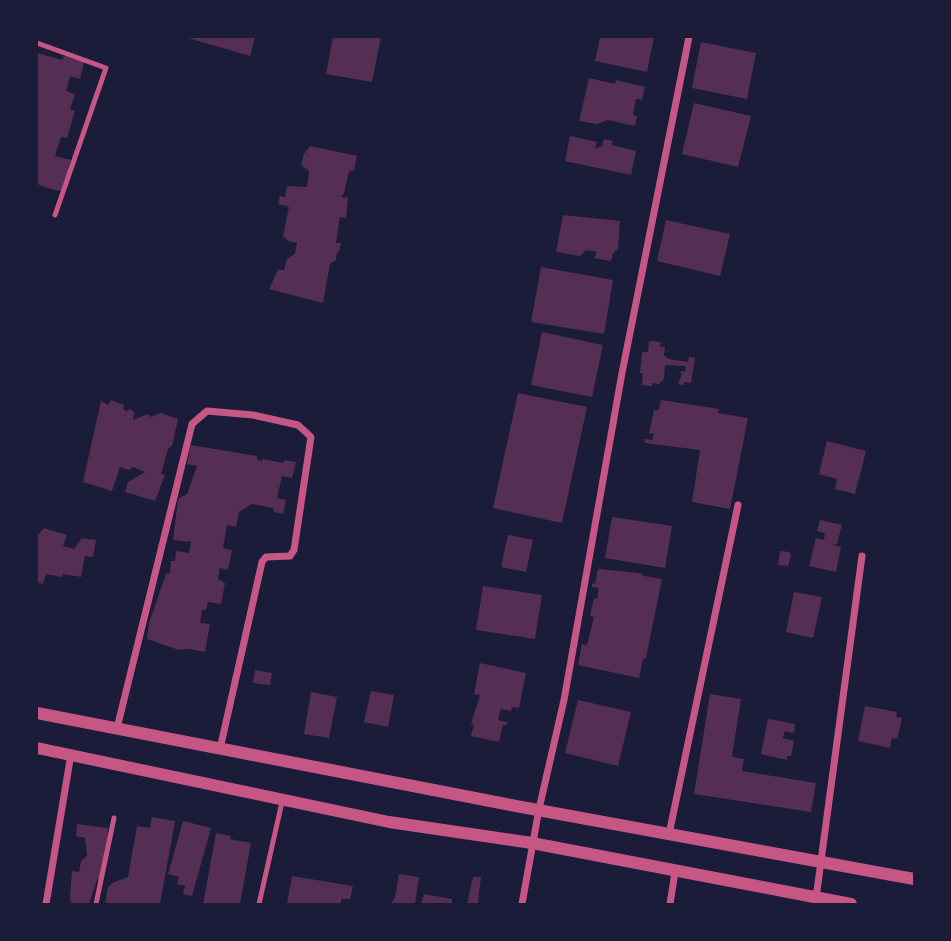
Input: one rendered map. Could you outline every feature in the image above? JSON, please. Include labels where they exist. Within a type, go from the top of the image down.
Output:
[{"type":"street","points":[[523,904],[532,843],[564,700],[622,373],[689,37]]},
{"type":"street","points":[[117,728],[192,424],[207,411],[253,415],[298,425],[311,437],[294,550],[290,556],[266,557],[262,562],[220,748]]},
{"type":"street","points":[[669,834],[738,505]]},
{"type":"street","points":[[816,898],[862,556]]},
{"type":"street","points":[[37,713],[914,879]]},
{"type":"street","points":[[37,748],[389,822],[532,843],[675,872],[793,900],[816,898],[851,904]]},
{"type":"street","points":[[46,904],[71,754]]},
{"type":"street","points":[[670,904],[675,872]]},
{"type":"lane","points":[[37,43],[106,68],[55,215]]},
{"type":"lane","points":[[259,904],[282,801]]},
{"type":"lane","points":[[96,904],[114,818]]},
{"type":"building","points":[[185,37],[255,37],[250,56]]},
{"type":"building","points":[[333,37],[381,37],[372,82],[326,74]]},
{"type":"building","points":[[600,37],[654,37],[647,72],[595,61]]},
{"type":"building","points":[[701,42],[756,53],[747,99],[692,88]]},
{"type":"building","points":[[37,53],[62,60],[64,56],[84,62],[80,79],[70,76],[66,91],[75,94],[70,109],[75,111],[67,138],[61,137],[55,156],[71,160],[63,190],[58,191],[37,184]]},
{"type":"building","points":[[589,78],[615,84],[616,80],[645,87],[642,100],[636,99],[633,115],[637,116],[635,126],[608,120],[597,124],[579,121]]},
{"type":"building","points":[[694,103],[751,116],[738,167],[682,154]]},
{"type":"building","points":[[570,136],[597,142],[595,149],[602,146],[604,139],[613,141],[612,145],[636,151],[631,175],[565,161]]},
{"type":"building","points":[[310,146],[357,156],[354,170],[349,172],[341,197],[348,198],[346,218],[340,217],[336,243],[341,243],[336,260],[330,264],[323,303],[269,289],[278,270],[284,270],[287,259],[295,254],[297,243],[283,236],[289,207],[278,204],[280,196],[285,197],[287,186],[307,187],[309,171],[301,165]]},
{"type":"building","points":[[563,215],[620,221],[618,249],[613,253],[611,261],[594,258],[597,252],[586,250],[580,256],[556,252]]},
{"type":"building","points":[[666,220],[730,234],[720,276],[657,261]]},
{"type":"building","points":[[541,267],[613,280],[604,334],[531,322]]},
{"type":"building","points":[[542,332],[603,345],[592,397],[531,385]]},
{"type":"building","points":[[649,341],[661,342],[660,347],[665,347],[664,355],[669,359],[688,362],[689,357],[695,358],[691,383],[678,384],[682,375],[679,371],[685,372],[686,366],[665,365],[664,379],[659,384],[642,385],[642,352],[648,352]]},
{"type":"building","points":[[518,393],[587,407],[562,523],[493,508]]},
{"type":"building","points":[[111,400],[124,405],[123,409],[126,411],[130,409],[134,412],[133,420],[148,414],[151,417],[161,413],[178,419],[172,446],[168,449],[161,474],[165,475],[155,501],[125,492],[128,482],[145,472],[133,467],[129,470],[120,467],[112,491],[83,482],[101,401],[108,405]]},
{"type":"building","points":[[661,400],[719,409],[718,413],[748,418],[730,509],[692,502],[700,450],[645,443],[645,439],[652,440],[654,434],[649,433],[654,410],[659,410]]},
{"type":"building","points":[[827,441],[866,451],[855,494],[835,489],[837,479],[819,474]]},
{"type":"building","points":[[191,445],[257,456],[257,460],[262,461],[296,462],[292,478],[282,476],[277,498],[286,500],[283,514],[274,512],[273,508],[252,504],[239,512],[236,527],[227,525],[223,548],[232,550],[228,570],[220,568],[218,579],[225,583],[221,604],[208,602],[206,610],[202,610],[200,623],[210,624],[205,652],[179,650],[147,639],[149,623],[166,574],[170,573],[171,561],[175,561],[176,551],[189,553],[191,542],[173,540],[178,499],[187,494],[197,466],[187,464]]},
{"type":"building","points":[[612,517],[672,526],[665,568],[605,558]]},
{"type":"building","points":[[820,520],[842,525],[837,544],[833,545],[841,547],[836,572],[809,566],[816,538],[824,540],[825,533],[817,531]]},
{"type":"building","points":[[44,528],[67,535],[63,546],[74,549],[82,538],[96,540],[93,557],[85,556],[81,577],[46,574],[43,584],[37,582],[37,536]]},
{"type":"building","points":[[508,535],[533,540],[526,572],[501,567]]},
{"type":"building","points":[[780,551],[789,552],[791,555],[788,566],[778,565]]},
{"type":"building","points":[[598,569],[640,573],[662,579],[646,658],[643,659],[639,678],[578,665],[582,644],[587,645],[594,617],[590,616],[599,588],[592,587],[592,583],[595,584]]},
{"type":"building","points":[[483,586],[542,595],[535,639],[476,630]]},
{"type":"building","points":[[794,592],[822,597],[813,638],[786,632]]},
{"type":"building","points":[[480,663],[526,673],[519,708],[512,707],[511,711],[501,709],[498,720],[507,722],[507,725],[503,725],[499,742],[471,736],[474,725],[471,724],[480,695],[474,694]]},
{"type":"building","points":[[255,670],[272,673],[270,685],[253,683]]},
{"type":"building","points":[[371,691],[394,695],[388,727],[364,722]]},
{"type":"building","points":[[311,692],[337,697],[329,738],[304,734]]},
{"type":"building","points":[[710,694],[741,699],[732,757],[744,759],[742,771],[816,783],[811,812],[694,794]]},
{"type":"building","points":[[578,700],[631,712],[618,766],[565,753]]},
{"type":"building","points":[[865,706],[897,712],[896,717],[902,718],[897,739],[892,738],[890,748],[858,741]]},
{"type":"building","points":[[768,719],[795,724],[794,733],[785,731],[783,738],[794,741],[791,756],[787,756],[787,760],[761,754]]},
{"type":"building","points":[[152,817],[175,821],[160,904],[105,904],[108,887],[128,877],[137,826],[150,828]]},
{"type":"building","points":[[183,821],[211,828],[192,896],[183,894],[185,886],[177,884],[179,877],[168,874]]},
{"type":"building","points":[[77,824],[108,828],[104,876],[97,880],[89,904],[71,904],[72,871],[79,872],[81,861],[87,856],[85,838],[76,836]]},
{"type":"building","points":[[216,833],[251,843],[240,904],[203,904]]},
{"type":"building","points":[[399,874],[419,877],[415,904],[391,904]]},
{"type":"building","points":[[292,876],[353,886],[350,899],[341,899],[341,904],[287,904]]},
{"type":"building","points":[[473,877],[481,877],[478,902],[467,904]]},
{"type":"building","points":[[424,894],[452,899],[452,904],[421,904]]}]
